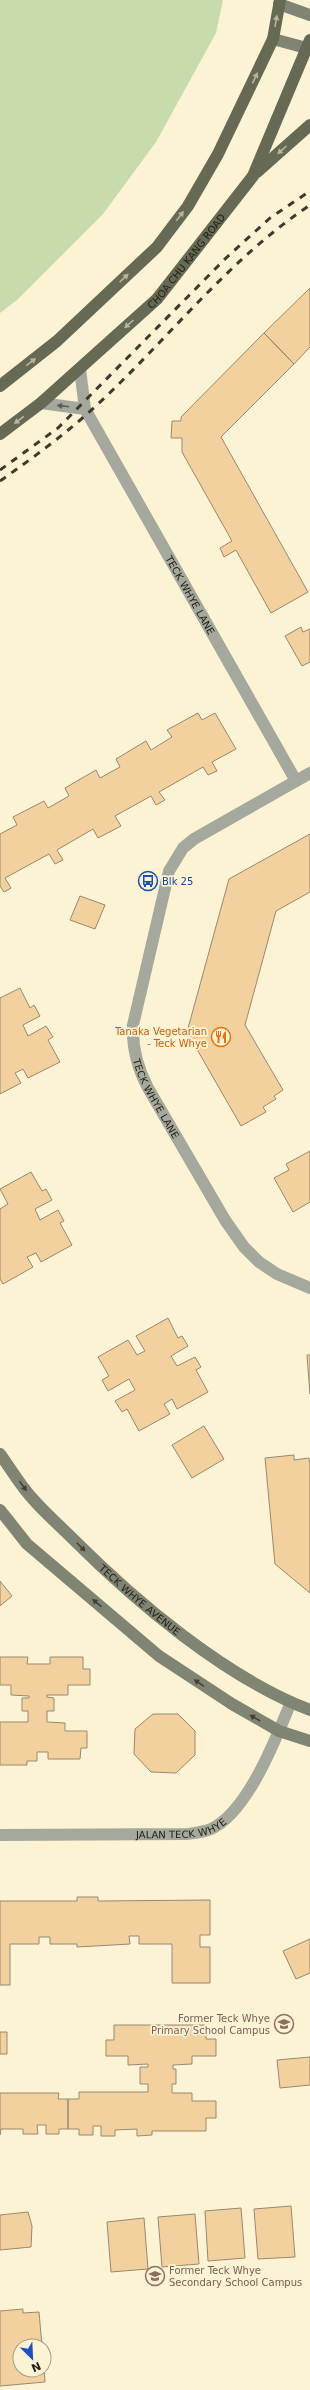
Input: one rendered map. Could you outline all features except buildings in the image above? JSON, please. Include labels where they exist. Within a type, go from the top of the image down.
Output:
[{"type":"main road","points":[[0,386],[57,341],[157,247],[188,206],[218,154],[273,39],[279,2],[310,15]]},
{"type":"main road","points":[[273,39],[309,46]]},
{"type":"main road","name":"CHOA CHU KANG ROAD","points":[[0,434],[41,403],[157,299],[253,176],[309,46]]},
{"type":"main road","points":[[253,176],[310,125]]},
{"type":"main road","name":"TECK WHYE AVENUE","points":[[0,1454],[32,1498],[103,1568],[178,1632],[249,1680],[291,1702],[310,1710]]},
{"type":"main road","points":[[0,1510],[27,1544],[159,1656],[232,1704],[279,1731],[310,1741]]},
{"type":"street","name":"TECK WHYE LANE","points":[[80,368],[85,409],[296,781]]},
{"type":"street","points":[[41,403],[85,409]]},
{"type":"street","name":"TECK WHYE LANE","points":[[310,773],[194,839],[178,855],[167,877],[133,1025],[133,1035],[139,1071],[235,1235],[259,1262],[277,1274],[310,1288]]},
{"type":"street","name":"JALAN TECK WHYE","points":[[0,1836],[187,1834],[211,1828],[231,1815],[258,1775],[291,1702]]},
{"type":"green space","points":[[0,0],[223,0],[216,33],[156,142],[103,214],[17,300],[0,313]]},
{"type":"railway","points":[[0,470],[58,428],[226,258],[270,218],[310,191]]},
{"type":"railway","points":[[0,481],[86,415],[124,379],[226,274],[281,226],[310,205]]},
{"type":"place","name":"Blk 25","points":[[148,881]]},
{"type":"place","name":"Tanaka Vegetarian - Teck Whye","points":[[221,1037]]},
{"type":"place","name":"Former Teck Whye Primary School Campus","points":[[284,2024]]},
{"type":"place","name":"Former Teck Whye Secondary School Campus","points":[[155,2276]]}]
